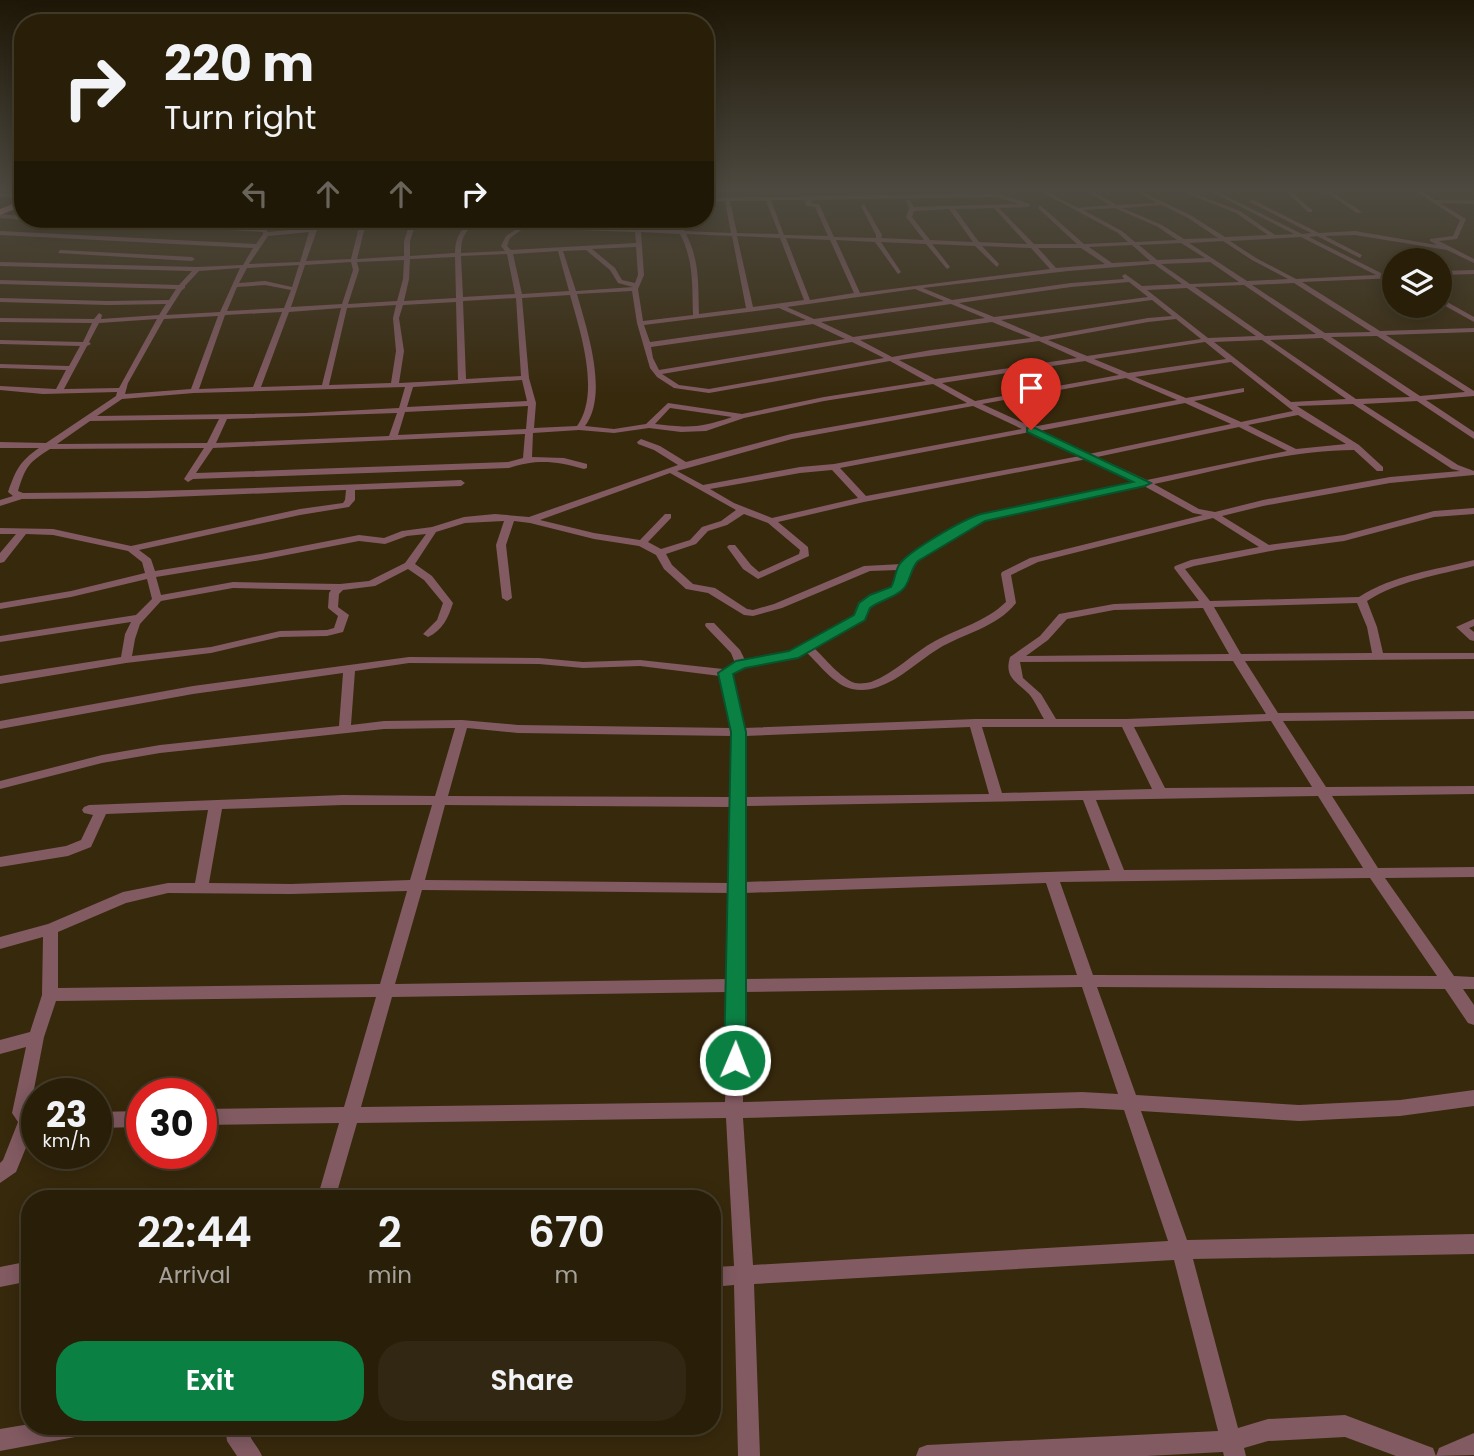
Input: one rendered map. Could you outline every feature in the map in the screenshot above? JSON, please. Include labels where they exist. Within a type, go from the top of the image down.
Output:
[{"type":"street","points":[[35,265],[45,260]]},
{"type":"street","points":[[194,391],[249,260]]},
{"type":"street","points":[[256,389],[294,289],[302,260]]},
{"type":"street","points":[[0,264],[197,269],[354,260],[356,270],[325,387]]},
{"type":"street","points":[[395,385],[400,351],[396,318],[407,260]]},
{"type":"street","points":[[460,260],[462,382]]},
{"type":"street","points":[[511,260],[519,296],[525,377],[532,403],[527,459]]},
{"type":"street","points":[[563,260],[594,386],[589,418],[587,423],[579,428]]},
{"type":"street","points":[[601,260],[613,270],[620,282],[636,287]]},
{"type":"street","points":[[640,260],[641,275],[636,287],[640,323],[648,345],[648,355],[666,382],[680,390],[709,391],[894,359],[1179,317]]},
{"type":"street","points":[[693,260],[696,316]]},
{"type":"street","points":[[739,260],[751,309]]},
{"type":"street","points":[[790,260],[807,301]]},
{"type":"street","points":[[842,260],[857,294]]},
{"type":"street","points":[[890,260],[898,272]]},
{"type":"street","points":[[939,260],[947,267]]},
{"type":"street","points":[[992,260],[997,265]]},
{"type":"street","points":[[1046,260],[1054,269]]},
{"type":"street","points":[[1104,260],[1299,412],[1356,447],[1380,470]]},
{"type":"street","points":[[1153,260],[1352,400],[1454,467],[1474,473]]},
{"type":"street","points":[[640,323],[1054,269],[1211,260],[1474,436]]},
{"type":"street","points":[[1256,260],[1294,280],[1474,394]]},
{"type":"street","points":[[1351,260],[1382,276]]},
{"type":"street","points":[[21,496],[13,492],[21,468],[45,448],[91,419],[121,394],[187,277],[197,269]]},
{"type":"street","points":[[1452,273],[1474,272]]},
{"type":"street","points":[[1142,288],[1382,276]]},
{"type":"street","points":[[648,345],[950,302],[1130,280]]},
{"type":"street","points":[[0,282],[183,287]]},
{"type":"street","points":[[237,285],[265,283],[294,289]]},
{"type":"street","points":[[0,320],[97,321],[636,287]]},
{"type":"street","points":[[915,287],[1241,424],[1295,452]]},
{"type":"street","points":[[659,372],[994,319],[1155,298]]},
{"type":"street","points":[[0,300],[172,302]]},
{"type":"street","points":[[59,391],[108,303]]},
{"type":"street","points":[[780,306],[894,359],[975,404],[1145,483],[1196,512],[1212,514],[1268,549]]},
{"type":"street","points":[[1452,309],[1474,321]]},
{"type":"street","points":[[0,445],[45,448],[211,444],[579,428],[614,431],[649,425],[694,430],[717,426],[742,416],[934,381],[1205,340],[1474,330]]},
{"type":"street","points":[[0,342],[87,345]]},
{"type":"street","points":[[530,520],[573,503],[673,472],[685,465],[791,437],[1127,376],[1233,360]]},
{"type":"street","points":[[0,366],[70,368]]},
{"type":"street","points":[[0,388],[121,394],[410,385],[525,377]]},
{"type":"street","points":[[393,438],[410,385]]},
{"type":"street","points":[[703,488],[788,472],[834,467],[1182,399],[1241,390]]},
{"type":"street","points":[[1291,404],[1474,394]]},
{"type":"street","points":[[91,419],[401,411],[532,403]]},
{"type":"street","points":[[649,425],[668,405],[742,416]]},
{"type":"street","points":[[771,521],[863,499],[1086,457],[1299,412]]},
{"type":"street","points":[[178,494],[211,444],[225,415]]},
{"type":"street","points":[[641,442],[685,465]]},
{"type":"street","points":[[0,606],[71,594],[149,575],[261,558],[359,538],[385,541],[405,533],[433,530],[464,520],[510,518],[642,543],[660,553],[673,572],[690,587],[711,590],[749,613],[778,606],[869,568],[904,567],[952,533],[981,518],[1295,452],[1356,447]]},
{"type":"street","points":[[191,476],[509,465],[527,459],[564,461],[584,466]]},
{"type":"street","points":[[834,467],[863,499]]},
{"type":"street","points":[[673,472],[743,510],[771,521],[805,549],[804,556],[758,576],[747,567],[732,547]]},
{"type":"street","points":[[807,647],[852,686],[863,687],[887,679],[938,644],[1001,614],[1011,603],[1006,574],[1034,560],[1212,514],[1314,496],[1362,484],[1440,474],[1474,473]]},
{"type":"street","points":[[0,503],[21,496],[178,494],[461,483]]},
{"type":"street","points":[[131,549],[300,512],[346,505],[350,500],[351,486]]},
{"type":"street","points":[[660,553],[693,542],[705,529],[724,523],[743,510]]},
{"type":"street","points":[[1474,511],[1434,514],[1373,533],[1268,549],[1191,563],[1179,568],[1208,605],[1236,656],[1322,792],[1474,1018]]},
{"type":"street","points":[[642,543],[668,516]]},
{"type":"street","points":[[507,598],[501,545],[510,518]]},
{"type":"street","points":[[0,560],[24,530]]},
{"type":"street","points":[[157,599],[233,585],[340,587],[381,580],[409,565],[433,530]]},
{"type":"street","points":[[0,531],[60,533],[131,549],[147,561],[157,599],[152,609],[138,618],[0,639]]},
{"type":"street","points":[[1014,659],[1044,638],[1063,616],[1114,607],[1361,600],[1398,582],[1474,563]]},
{"type":"street","points":[[409,565],[428,578],[448,603],[442,621],[428,634]]},
{"type":"street","points":[[0,725],[192,690],[409,660],[640,663],[725,673],[741,664],[785,657],[860,617],[864,606],[896,589],[904,567]]},
{"type":"street","points":[[0,680],[211,650],[281,634],[327,633],[339,630],[345,615],[333,608],[333,598],[340,587]]},
{"type":"street","points":[[1361,600],[1372,627],[1378,656]]},
{"type":"street","points":[[126,660],[130,636],[138,618]]},
{"type":"street","points":[[1474,622],[1461,627],[1474,638]]},
{"type":"street","points":[[710,625],[736,652],[741,664]]},
{"type":"street","points":[[1014,659],[1474,656]]},
{"type":"street","points":[[1014,659],[1014,673],[1022,686],[1035,693],[1052,723]]},
{"type":"street","points":[[345,728],[349,669]]},
{"type":"street","points":[[725,673],[738,732],[734,1110],[744,1277],[749,1456]]},
{"type":"street","points":[[0,785],[102,759],[160,749],[345,728],[462,724],[518,729],[738,732],[975,723],[1126,723],[1277,717],[1474,715]]},
{"type":"street","points":[[975,723],[997,799]]},
{"type":"street","points":[[1126,723],[1161,793]]},
{"type":"street","points":[[329,1190],[462,724]]},
{"type":"street","points":[[0,862],[68,851],[86,843],[96,809],[439,800],[738,802],[997,799],[1161,793],[1474,790]]},
{"type":"street","points":[[1088,795],[1119,874]]},
{"type":"street","points":[[201,888],[216,805]]},
{"type":"street","points":[[0,943],[51,929],[123,898],[168,888],[291,889],[416,885],[737,888],[1119,874],[1474,872]]},
{"type":"street","points":[[1051,877],[1181,1250],[1232,1449]]},
{"type":"street","points":[[28,1078],[36,1037],[51,995],[51,929]]},
{"type":"street","points":[[51,995],[1088,981],[1474,983]]},
{"type":"street","points":[[0,1047],[36,1037]]},
{"type":"street","points":[[217,1117],[734,1110],[1082,1100],[1299,1113],[1400,1108],[1474,1098]]},
{"type":"street","points":[[0,1174],[10,1166],[21,1144]]},
{"type":"street","points":[[721,1277],[1181,1250],[1474,1244]]},
{"type":"street","points":[[0,1277],[21,1274]]},
{"type":"street","points":[[927,1456],[1232,1449],[1268,1430],[1345,1426],[1425,1456]]},
{"type":"street","points":[[0,1440],[27,1435]]},
{"type":"street","points":[[237,1435],[238,1441],[251,1456]]},
{"type":"street","points":[[1447,1456],[1474,1444]]},
{"type":"route","points":[[735,1060],[738,732],[725,673],[741,664],[793,655],[860,617],[864,606],[896,589],[904,567],[913,559],[967,524],[981,518],[1145,483],[1031,430]]}]
